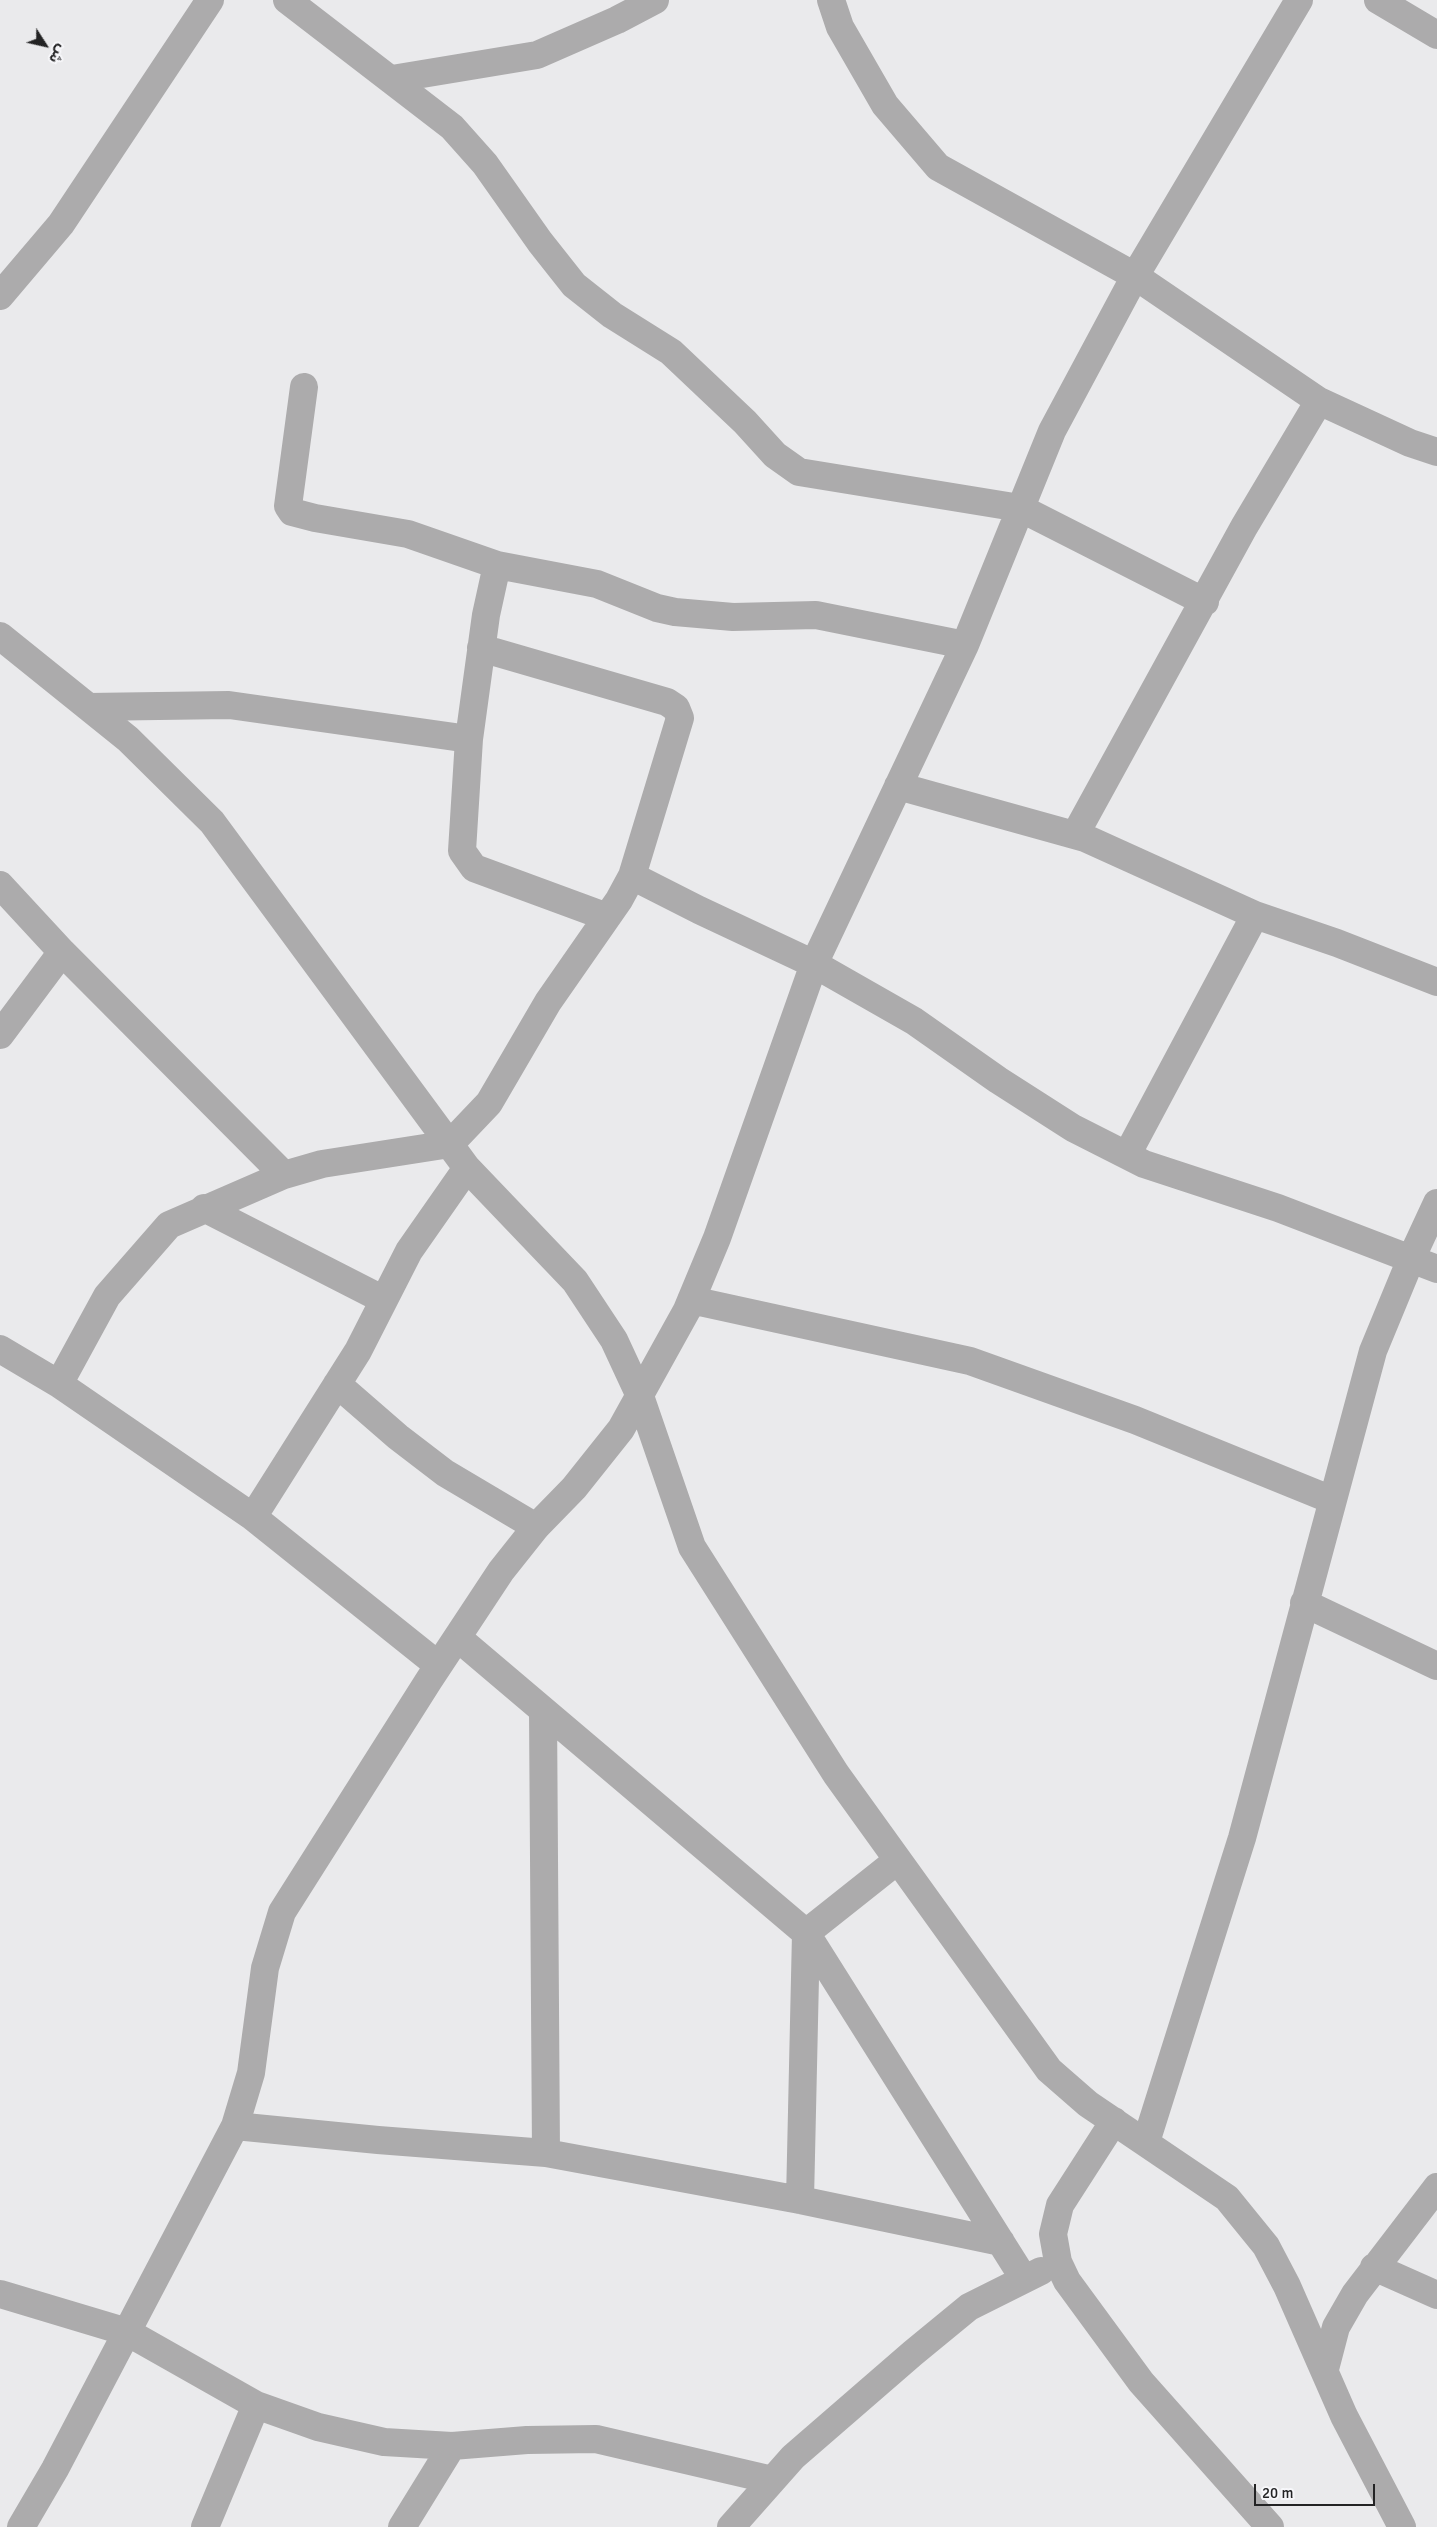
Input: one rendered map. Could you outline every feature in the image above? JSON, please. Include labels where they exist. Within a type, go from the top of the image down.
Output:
[{"type":"street","points":[[0,296],[61,224],[210,0]]},
{"type":"street","points":[[286,0],[392,79],[452,127],[485,164],[540,242],[574,285],[612,315],[671,352],[745,422],[775,455],[798,472],[1020,508],[1205,602]]},
{"type":"street","points":[[392,79],[537,55],[617,20],[655,0]]},
{"type":"street","points":[[831,0],[840,27],[885,105],[938,167],[1135,276],[1319,401],[1410,443],[1437,452]]},
{"type":"street","points":[[21,2527],[55,2470],[235,2126],[251,2073],[265,1968],[282,1912],[438,1665],[458,1638],[501,1571],[536,1527],[574,1488],[621,1430],[640,1396],[690,1300],[717,1238],[814,964],[965,644],[1008,544],[1020,508],[1052,431],[1135,276],[1299,0]]},
{"type":"street","points":[[1378,0],[1437,35]]},
{"type":"street","points":[[304,388],[288,506],[292,512],[315,518],[408,534],[497,565],[597,584],[657,608],[675,612],[733,617],[816,615],[965,644]]},
{"type":"street","points":[[1075,835],[1205,602],[1244,527],[1319,401]]},
{"type":"street","points":[[497,565],[481,648],[469,739],[462,851],[465,858],[474,868],[607,917]]},
{"type":"street","points":[[0,636],[128,739],[212,822],[319,970],[467,1168],[575,1281],[614,1340],[640,1396],[692,1547],[836,1774],[1049,2070],[1088,2104],[1227,2198],[1266,2246],[1287,2286],[1344,2416],[1402,2527]]},
{"type":"street","points":[[59,1384],[107,1296],[169,1225],[204,1208],[284,1175],[322,1164],[450,1144],[494,1095],[548,1002],[607,917],[632,876],[680,718],[676,708],[667,702],[481,648]]},
{"type":"street","points":[[88,707],[229,705],[469,739]]},
{"type":"street","points":[[898,786],[1075,835],[1255,915],[1336,943],[1437,982]]},
{"type":"street","points":[[632,876],[814,964],[914,1021],[998,1080],[1073,1128],[1144,1164],[1278,1208],[1437,1269]]},
{"type":"street","points":[[0,885],[62,952],[284,1175]]},
{"type":"street","points":[[1127,1155],[1255,915]]},
{"type":"street","points":[[0,1035],[62,952]]},
{"type":"street","points":[[253,1517],[358,1351],[409,1251],[467,1168]]},
{"type":"street","points":[[1146,2142],[1242,1838],[1373,1351],[1411,1259],[1437,1203]]},
{"type":"street","points":[[204,1208],[384,1300]]},
{"type":"street","points":[[690,1300],[970,1361],[1135,1420],[1332,1500]]},
{"type":"street","points":[[0,1349],[59,1384],[253,1517],[438,1665]]},
{"type":"street","points":[[337,1384],[398,1438],[445,1473],[536,1527]]},
{"type":"street","points":[[1304,1602],[1437,1666]]},
{"type":"street","points":[[458,1638],[806,1933],[1024,2279]]},
{"type":"street","points":[[543,1710],[546,2153]]},
{"type":"street","points":[[806,1933],[898,1860]]},
{"type":"street","points":[[800,2200],[806,1933]]},
{"type":"street","points":[[1114,2121],[1060,2206],[1053,2234],[1058,2262],[1067,2281],[1141,2382],[1270,2527]]},
{"type":"street","points":[[235,2126],[378,2140],[546,2153],[800,2200],[1002,2242]]},
{"type":"street","points":[[1325,2369],[1336,2327],[1374,2267],[1435,2194]]},
{"type":"street","points":[[731,2527],[793,2457],[969,2307],[1058,2262]]},
{"type":"street","points":[[1374,2267],[1437,2295]]},
{"type":"street","points":[[0,2294],[127,2332],[256,2405],[318,2427],[384,2442],[452,2446],[527,2440],[596,2439],[772,2480]]},
{"type":"street","points":[[205,2527],[256,2405]]},
{"type":"street","points":[[402,2527],[452,2446]]}]
